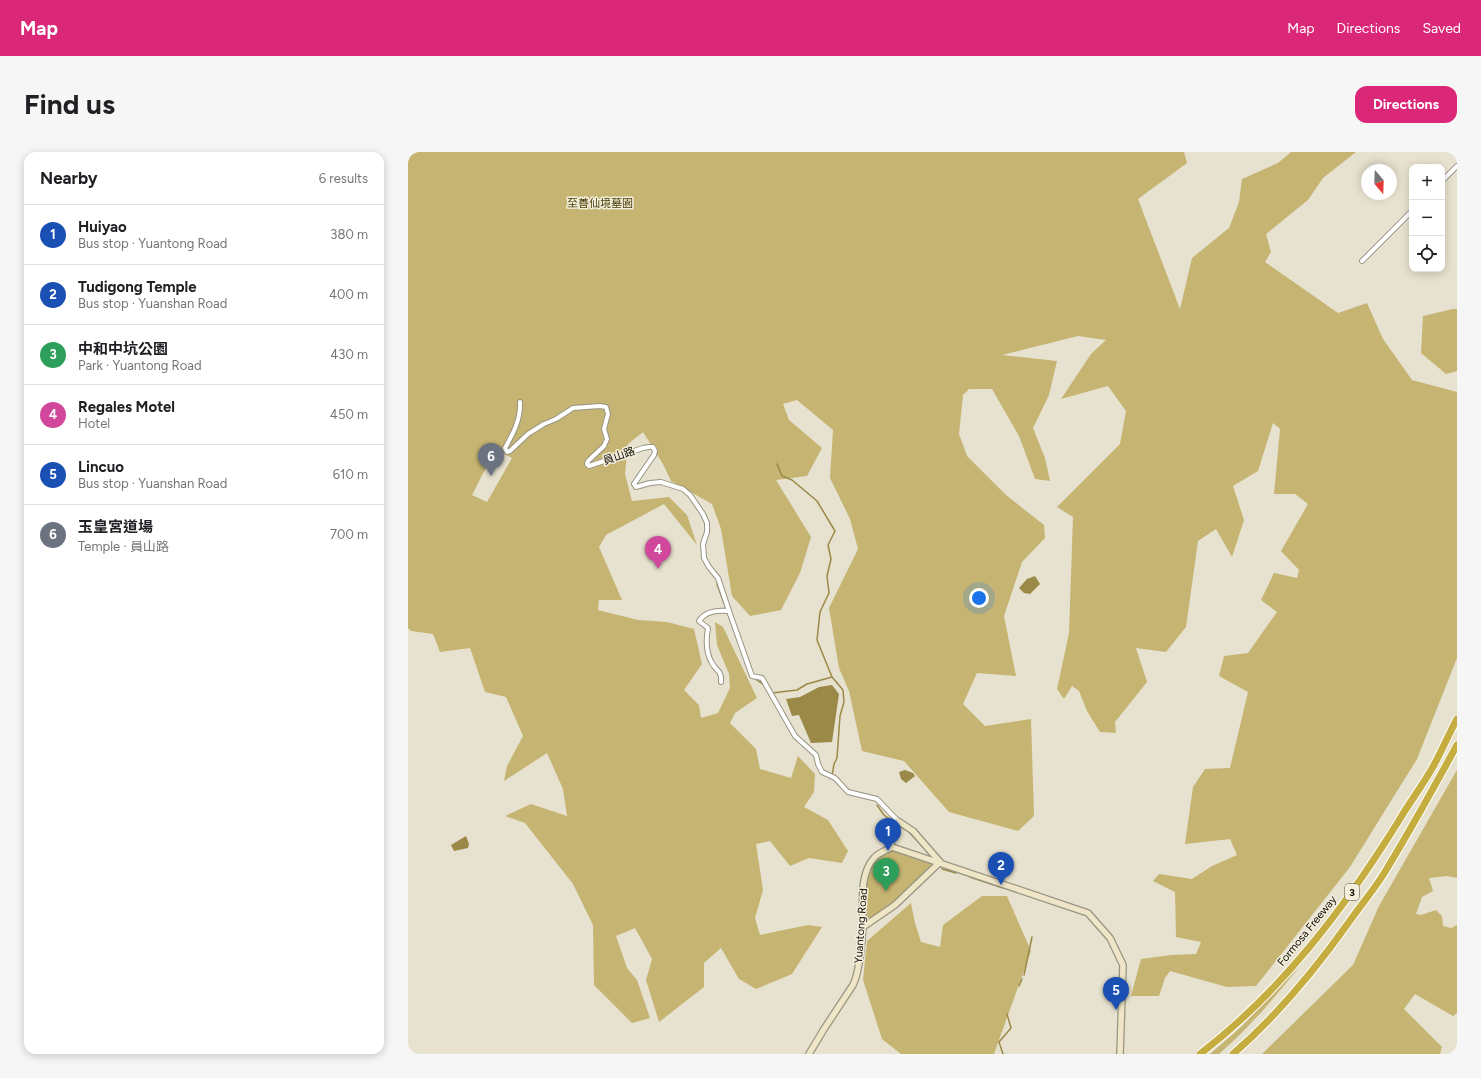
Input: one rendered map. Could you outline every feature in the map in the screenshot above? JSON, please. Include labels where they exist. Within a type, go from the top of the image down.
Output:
[{"type":"highway","name":"Formosa Freeway","points":[[1199,1054],[1217,1041],[1289,972],[1329,924],[1367,871],[1433,766],[1457,719]]},
{"type":"highway","name":"3","points":[[1234,1054],[1296,991],[1331,947],[1378,882],[1457,745]]},
{"type":"street","points":[[1445,178],[1457,166]]},
{"type":"street","points":[[1362,261],[1409,214]]},
{"type":"street","name":"員山路","points":[[520,402],[515,430],[505,448],[507,452],[528,434],[573,408],[600,406],[606,407],[608,414],[604,429],[607,438],[604,446],[588,461],[587,464],[589,466],[649,446],[653,447],[655,451],[654,455],[634,484],[636,487],[661,482],[683,489],[690,495],[704,514],[707,523],[707,532],[704,544],[704,558],[718,578],[729,610]]},
{"type":"street","points":[[721,682],[722,678],[719,671],[711,663],[707,649],[706,640],[708,628],[699,622],[702,617],[707,614],[721,610],[729,610],[752,676],[762,678],[795,736],[816,755],[822,772],[835,778],[848,792],[876,799],[897,823],[913,831],[940,862]]},
{"type":"street","points":[[897,823],[889,837],[890,849],[940,862],[1088,913],[1110,938],[1123,965],[1120,1054]]},
{"type":"street","name":"Yuantong Road","points":[[809,1054],[857,978],[863,927],[864,880],[866,871],[874,858],[890,849]]},
{"type":"street","points":[[863,927],[895,905],[940,862]]},
{"type":"green space","name":"至善仙境墓園","points":[[408,152],[1184,152],[1187,163],[1138,199],[1180,309],[1192,258],[1229,228],[1239,202],[1242,179],[1278,163],[1291,152],[1356,152],[1323,178],[1308,200],[1266,234],[1271,252],[1265,262],[1338,313],[1367,303],[1383,339],[1412,380],[1457,392],[1457,658],[1417,759],[1350,867],[1256,986],[1227,987],[1170,971],[1165,978],[1159,996],[1131,996],[1141,959],[1171,955],[1196,954],[1201,942],[1176,937],[1175,892],[1153,881],[1159,874],[1192,879],[1212,866],[1237,855],[1230,839],[1185,844],[1193,787],[1205,769],[1230,768],[1248,692],[1219,676],[1224,656],[1248,653],[1277,612],[1261,600],[1274,573],[1297,578],[1299,570],[1281,551],[1308,504],[1295,494],[1274,494],[1280,429],[1273,423],[1258,471],[1233,486],[1244,520],[1232,557],[1216,529],[1198,541],[1186,627],[1166,652],[1136,648],[1147,682],[1115,722],[1116,733],[1100,732],[1087,711],[1079,691],[1072,686],[1064,699],[1057,689],[1069,633],[1073,517],[1057,507],[1120,444],[1126,411],[1108,386],[1061,399],[1091,354],[1106,340],[1078,336],[1002,355],[1057,361],[1049,395],[1033,428],[1045,458],[1050,481],[1035,479],[1019,436],[992,389],[969,389],[963,395],[959,434],[967,456],[1006,495],[1044,525],[1045,538],[1022,562],[1004,616],[1016,676],[977,673],[963,704],[985,726],[1031,719],[1034,816],[1018,831],[949,812],[904,761],[862,751],[849,691],[839,668],[829,608],[858,549],[850,519],[830,478],[833,430],[797,400],[783,404],[789,420],[822,448],[807,476],[776,480],[811,537],[800,573],[781,610],[750,616],[732,596],[721,529],[712,504],[671,481],[663,464],[643,432],[628,444],[625,474],[632,501],[669,497],[687,515],[697,545],[664,504],[606,535],[599,547],[622,600],[599,600],[598,610],[638,620],[667,622],[694,629],[702,664],[684,690],[699,705],[701,718],[718,713],[730,688],[729,674],[717,645],[715,622],[723,627],[757,698],[735,713],[730,723],[756,749],[760,769],[791,778],[798,756],[815,774],[814,792],[804,807],[828,820],[848,851],[842,863],[809,858],[790,866],[770,841],[756,844],[763,890],[755,918],[760,935],[808,925],[822,927],[792,974],[756,989],[739,979],[721,948],[704,963],[704,987],[659,1022],[646,980],[652,959],[635,928],[616,936],[627,968],[637,980],[650,1018],[632,1023],[594,985],[593,925],[573,884],[525,823],[505,816],[531,804],[567,816],[563,789],[547,753],[504,781],[507,766],[523,736],[506,697],[485,692],[470,648],[440,652],[433,634],[411,631],[408,628]],"holes":[[[495,450],[512,458],[487,502],[472,495]]]},
{"type":"green space","points":[[1457,309],[1457,371],[1446,374],[1421,353],[1423,316]]},
{"type":"green space","points":[[1457,770],[1457,878],[1447,876],[1429,878],[1433,891],[1422,897],[1416,914],[1421,915],[1436,910],[1442,916],[1443,926],[1451,928],[1457,925],[1457,1013],[1453,1016],[1415,994],[1404,1009],[1442,1047],[1440,1054],[1262,1054],[1353,965],[1379,906]]},
{"type":"green space","points":[[886,848],[934,864],[893,902],[867,921],[867,880],[874,863]]},
{"type":"green space","points":[[982,896],[1007,896],[1031,951],[994,1054],[901,1054],[882,1039],[863,980],[867,941],[911,903],[921,942],[940,947],[943,925]]},
{"type":"green space","points":[[1301,965],[1272,1000],[1241,1033],[1219,1054],[1210,1054],[1241,1027]]},
{"type":"shaded area","points":[[1035,576],[1040,584],[1030,594],[1024,593],[1019,588],[1027,579]]},
{"type":"shaded area","points":[[832,685],[839,694],[832,742],[811,743],[799,715],[792,716],[786,699],[800,697],[819,687]]},
{"type":"shaded area","points":[[905,770],[913,773],[915,776],[906,783],[901,779],[899,772]]},
{"type":"shaded area","points":[[466,836],[469,844],[468,848],[454,851],[451,845]]},
{"type":"waterway","points":[[777,464],[782,476],[792,480],[817,501],[835,531],[828,545],[831,559],[827,576],[829,593],[820,612],[817,640],[832,677],[843,690],[844,702],[840,716],[837,758],[834,764],[832,776]]},
{"type":"waterway","points":[[717,584],[747,666]]},
{"type":"waterway","points":[[771,692],[797,690],[807,684],[832,677]]},
{"type":"waterway","points":[[754,678],[764,685]]},
{"type":"waterway","points":[[877,805],[884,815],[895,823]]},
{"type":"waterway","points":[[898,825],[908,831],[925,849]]},
{"type":"waterway","points":[[942,869],[956,873]]},
{"type":"waterway","points":[[970,877],[1003,888]]},
{"type":"waterway","points":[[1024,975],[1032,937]]},
{"type":"waterway","points":[[1019,986],[1022,979]]},
{"type":"waterway","points":[[1003,1054],[999,1042],[1011,1028],[1007,1014]]},
{"type":"place","name":"玉皇宮道場","points":[[491,476]]},
{"type":"place","name":"Regales Motel","points":[[658,569]]},
{"type":"place","name":"Huiyao","points":[[888,851]]},
{"type":"place","name":"Tudigong Temple","points":[[1001,885]]},
{"type":"place","name":"中和中坑公園","points":[[886,891]]},
{"type":"place","name":"Lincuo","points":[[1116,1010]]}]
